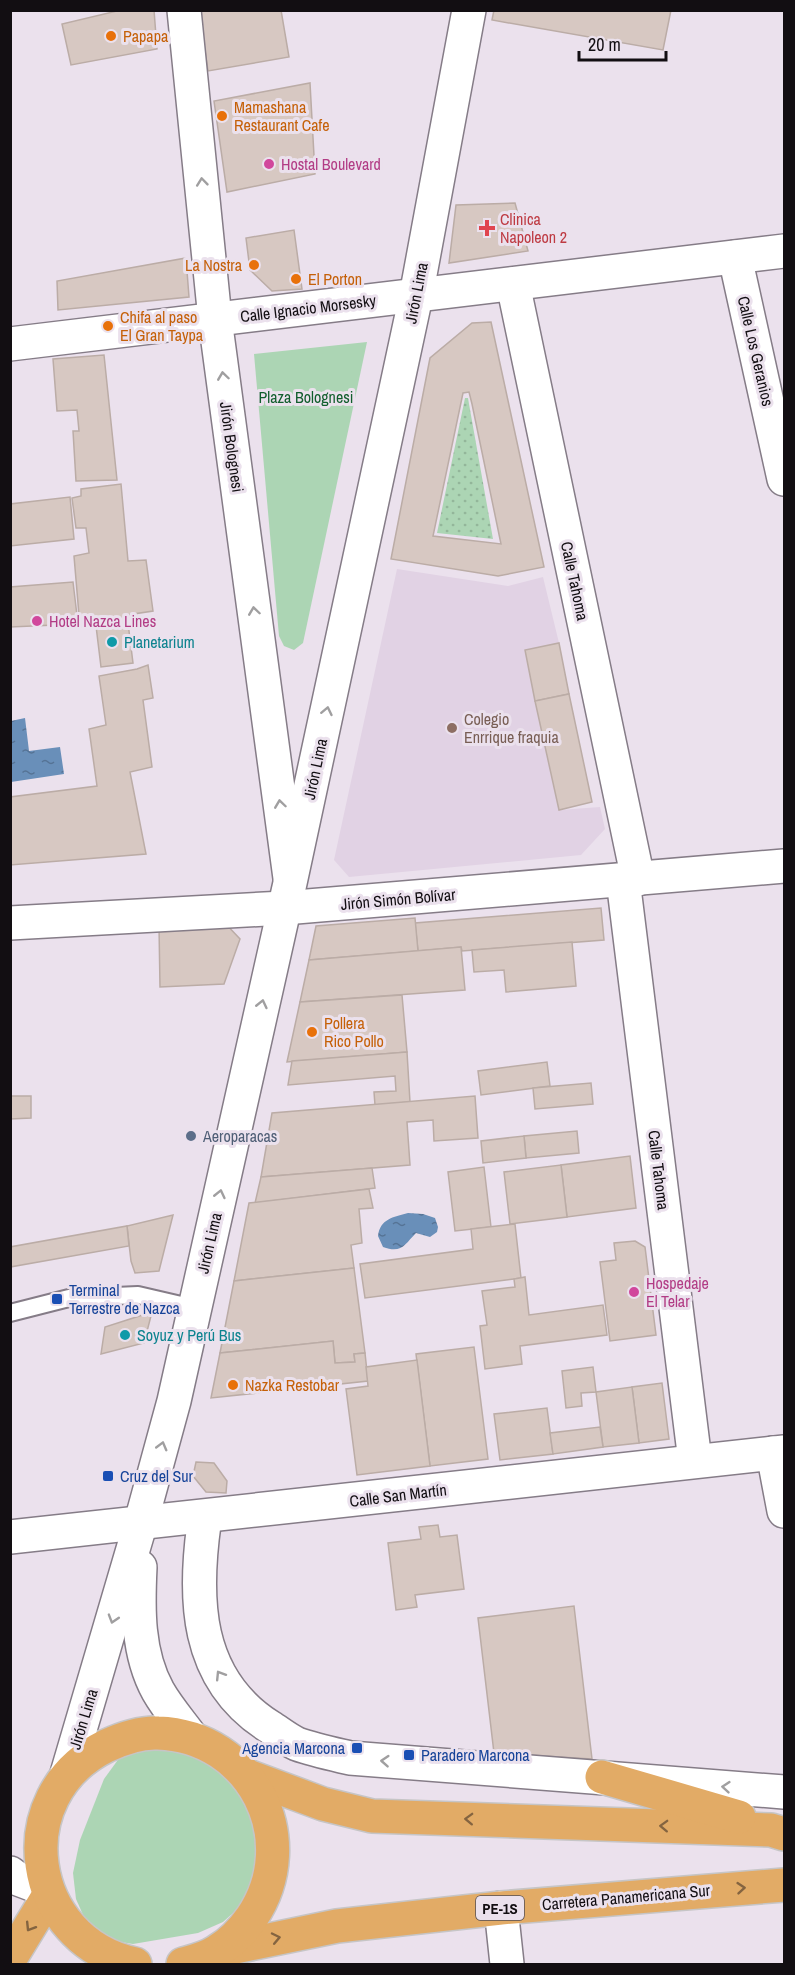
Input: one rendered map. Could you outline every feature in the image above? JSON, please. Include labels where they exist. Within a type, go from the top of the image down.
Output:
[{"type":"highway","name":"PE-1S","points":[[135,1965],[117,1960],[89,1945],[66,1923],[48,1893],[41,1861],[42,1831],[51,1803],[66,1777],[92,1753],[123,1738],[157,1733],[191,1737],[222,1752],[248,1776],[265,1804],[273,1836],[272,1870],[262,1901],[244,1929],[202,1959]]},
{"type":"highway","name":"PE-1S","points":[[248,1776],[323,1804],[372,1816],[778,1832]]},
{"type":"highway","points":[[602,1777],[735,1815],[778,1832]]},
{"type":"highway","name":"Carretera Panamericana Sur","points":[[202,1959],[337,1926],[501,1908],[784,1885]]},
{"type":"highway","points":[[10,1959],[48,1893]]},
{"type":"street","name":"Jirón Bolognesi","points":[[184,10],[215,319],[287,896]]},
{"type":"street","name":"Jirón Lima","points":[[66,1777],[174,1401],[287,896],[416,296],[469,10]]},
{"type":"street","name":"Calle Ignacio Morsesky","points":[[10,344],[784,252]]},
{"type":"street","name":"Calle Los Geranios","points":[[735,257],[784,479]]},
{"type":"street","name":"Calle Tahoma","points":[[513,284],[631,879],[695,1461]]},
{"type":"street","name":"Jirón Simón Bolívar","points":[[10,923],[287,896],[631,879],[784,866]]},
{"type":"street","name":"Calle San Martín","points":[[10,1537],[779,1453]]},
{"type":"street","points":[[779,1453],[784,1511]]},
{"type":"street","points":[[205,1517],[198,1585],[201,1622],[213,1663],[234,1697],[256,1719],[296,1743],[351,1758],[784,1792]]},
{"type":"street","name":"Jirón Lima","points":[[141,1522],[138,1600],[145,1660],[158,1691],[191,1737]]},
{"type":"street","points":[[10,1873],[48,1893]]},
{"type":"street","points":[[501,1908],[507,1965]]},
{"type":"lane","points":[[10,1313],[69,1298],[138,1295],[195,1308]]},
{"type":"shaded area","name":"Colegio Enrrique fraquia","points":[[397,569],[508,586],[543,577],[559,643],[525,650],[559,810],[600,807],[605,829],[581,855],[349,877],[334,860]]},
{"type":"green space","name":"Plaza Bolognesi","points":[[367,342],[303,643],[294,650],[284,646],[279,636],[254,354]]},
{"type":"green space","points":[[465,398],[468,398],[493,539],[437,533]]},
{"type":"green space","points":[[135,1748],[178,1750],[207,1763],[231,1778],[251,1805],[262,1860],[242,1905],[223,1922],[198,1933],[133,1944],[115,1941],[96,1930],[84,1917],[76,1899],[73,1873],[80,1840],[104,1779],[120,1757]]},
{"type":"water","points":[[25,718],[29,751],[60,747],[64,774],[11,782],[11,721]]},
{"type":"water","points":[[408,1213],[435,1218],[437,1232],[430,1237],[416,1233],[399,1249],[383,1247],[378,1236],[381,1226],[388,1220]]},
{"type":"building","name":"Papapa","points":[[121,10],[154,10],[157,49],[71,65],[62,24]]},
{"type":"building","points":[[199,10],[281,10],[289,57],[208,71]]},
{"type":"building","points":[[494,10],[671,10],[663,50],[492,20]]},
{"type":"building","points":[[310,83],[315,174],[227,192],[214,101]]},
{"type":"building","name":"Clinica Napoleon 2","points":[[515,203],[528,251],[449,263],[456,205]]},
{"type":"building","points":[[294,230],[302,289],[272,291],[250,270],[246,238]]},
{"type":"building","points":[[186,258],[189,297],[58,310],[57,281]]},
{"type":"building","points":[[491,322],[544,567],[498,576],[391,559],[430,358],[472,323]],"holes":[[[469,392],[501,544],[433,536],[463,393]]]},
{"type":"building","points":[[104,355],[117,480],[76,481],[73,431],[79,431],[77,410],[57,411],[53,359]]},
{"type":"building","points":[[121,484],[128,561],[146,560],[153,611],[127,615],[133,663],[101,667],[96,626],[80,627],[74,556],[89,553],[86,528],[76,528],[72,498],[81,496],[81,489]]},
{"type":"building","points":[[70,497],[74,539],[10,546],[10,504]]},
{"type":"building","points":[[73,582],[78,624],[10,627],[10,587]]},
{"type":"building","points":[[559,643],[569,694],[535,701],[525,650]]},
{"type":"building","points":[[148,665],[153,698],[143,700],[152,767],[130,772],[146,854],[10,865],[10,797],[97,786],[89,729],[106,725],[99,676]]},
{"type":"building","points":[[569,694],[592,802],[559,810],[535,701]]},
{"type":"building","points":[[601,908],[604,940],[462,951],[461,947],[418,951],[415,923]]},
{"type":"building","points":[[415,918],[418,951],[309,960],[316,926]]},
{"type":"building","points":[[223,921],[240,939],[224,984],[160,987],[159,926]]},
{"type":"building","points":[[572,942],[576,986],[506,992],[504,970],[474,972],[472,950]]},
{"type":"building","points":[[461,947],[465,990],[300,1002],[309,960]]},
{"type":"building","points":[[402,995],[407,1052],[287,1062],[300,1002]]},
{"type":"building","points":[[407,1052],[410,1102],[375,1105],[374,1092],[396,1091],[395,1076],[288,1085],[292,1061]]},
{"type":"building","points":[[547,1062],[550,1086],[481,1095],[478,1071]]},
{"type":"building","points":[[591,1083],[593,1104],[535,1109],[533,1088]]},
{"type":"building","points":[[10,1096],[31,1096],[31,1118],[10,1119]]},
{"type":"building","points":[[475,1096],[478,1138],[434,1141],[433,1120],[407,1122],[410,1165],[261,1177],[272,1113]]},
{"type":"building","points":[[577,1131],[579,1153],[526,1158],[524,1136]]},
{"type":"building","points":[[524,1136],[526,1158],[483,1163],[481,1141]]},
{"type":"building","points":[[630,1156],[636,1208],[567,1217],[561,1165]]},
{"type":"building","points":[[561,1165],[567,1217],[510,1224],[504,1172]]},
{"type":"building","points":[[484,1167],[491,1227],[455,1231],[448,1172]]},
{"type":"building","points":[[372,1168],[375,1188],[255,1203],[261,1177]]},
{"type":"building","points":[[369,1189],[373,1208],[359,1209],[362,1243],[351,1245],[354,1268],[234,1281],[249,1203]]},
{"type":"building","points":[[173,1215],[159,1271],[135,1273],[131,1261],[127,1226]]},
{"type":"building","points":[[515,1224],[521,1278],[365,1298],[360,1264],[473,1249],[471,1229]]},
{"type":"building","points":[[127,1226],[129,1246],[10,1267],[10,1247]]},
{"type":"building","points":[[635,1241],[645,1247],[656,1335],[610,1341],[600,1262],[616,1260],[614,1243]]},
{"type":"building","points":[[354,1268],[365,1353],[354,1354],[355,1362],[335,1363],[333,1341],[220,1353],[234,1281]]},
{"type":"building","points":[[525,1277],[529,1315],[603,1305],[607,1335],[520,1346],[522,1364],[485,1369],[480,1326],[487,1325],[482,1291],[515,1287],[514,1279]]},
{"type":"building","name":"Soyuz y Perú Bus","points":[[152,1312],[144,1343],[101,1354],[105,1327]]},
{"type":"building","points":[[333,1341],[335,1363],[355,1362],[354,1354],[365,1353],[368,1381],[211,1398],[220,1353]]},
{"type":"building","points":[[474,1347],[488,1459],[430,1466],[416,1354]]},
{"type":"building","points":[[417,1360],[430,1466],[357,1475],[346,1389],[368,1386],[366,1367]]},
{"type":"building","points":[[593,1367],[596,1392],[581,1393],[582,1406],[566,1408],[562,1371]]},
{"type":"building","points":[[662,1383],[669,1439],[639,1443],[632,1387]]},
{"type":"building","points":[[632,1387],[639,1443],[603,1447],[596,1392]]},
{"type":"building","points":[[547,1408],[553,1454],[500,1460],[494,1414]]},
{"type":"building","points":[[600,1427],[603,1447],[553,1454],[550,1433]]},
{"type":"building","points":[[196,1462],[214,1463],[227,1481],[226,1493],[206,1492],[193,1476]]},
{"type":"building","points":[[438,1525],[440,1537],[457,1535],[464,1589],[415,1595],[417,1607],[396,1610],[388,1543],[421,1539],[419,1527]]},
{"type":"building","points":[[574,1606],[592,1759],[494,1753],[478,1618]]},
{"type":"place","name":"Papapa","points":[[111,36]]},
{"type":"place","name":"Mamashana Restaurant Cafe","points":[[222,116]]},
{"type":"place","name":"Hostal Boulevard","points":[[269,164]]},
{"type":"place","name":"Clinica Napoleon 2","points":[[487,228]]},
{"type":"place","name":"La Nostra","points":[[254,265]]},
{"type":"place","name":"El Porton","points":[[296,279]]},
{"type":"place","name":"Chifa al paso El Gran Taypa","points":[[108,326]]},
{"type":"place","name":"Hotel Nazca Lines","points":[[37,621]]},
{"type":"place","name":"Planetarium","points":[[112,642]]},
{"type":"place","name":"Colegio Enrrique fraquia","points":[[452,728]]},
{"type":"place","name":"Pollera Rico Pollo","points":[[312,1032]]},
{"type":"place","name":"Aeroparacas","points":[[191,1136]]},
{"type":"place","name":"Hospedaje El Telar","points":[[634,1292]]},
{"type":"place","name":"Terminal Terrestre de Nazca","points":[[57,1299]]},
{"type":"place","name":"Soyuz y Perú Bus","points":[[125,1335]]},
{"type":"place","name":"Nazka Restobar","points":[[233,1385]]},
{"type":"place","name":"Cruz del Sur","points":[[108,1476]]},
{"type":"place","name":"Agencia Marcona","points":[[357,1748]]},
{"type":"place","name":"Paradero Marcona","points":[[409,1755]]}]
